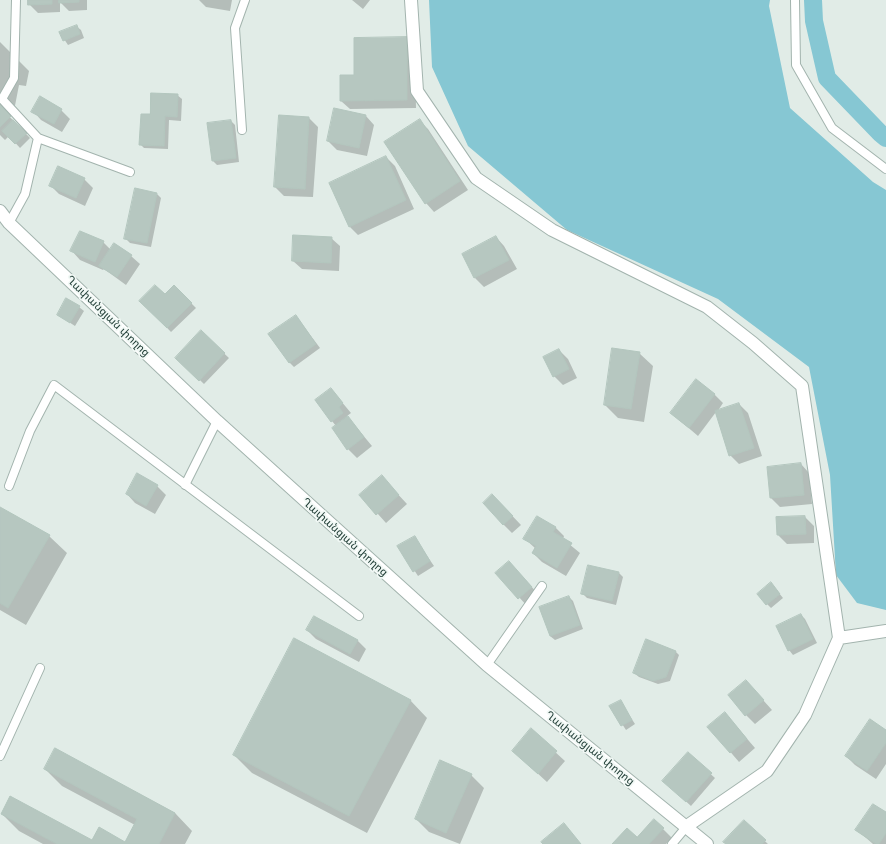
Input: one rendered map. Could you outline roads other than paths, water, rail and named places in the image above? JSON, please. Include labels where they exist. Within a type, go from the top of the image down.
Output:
[{"type":"street","points":[[410,0],[417,91],[476,178],[552,230],[706,307],[753,343],[802,386],[839,638],[805,715],[767,771],[687,826]]},
{"type":"street","name":"Ղափանցյան փողոց","points":[[0,211],[9,223],[217,421],[487,665],[687,826],[707,844]]},
{"type":"street","points":[[839,638],[886,632]]},
{"type":"lane","points":[[16,0],[14,78],[1,99],[38,138],[130,172]]},
{"type":"lane","points":[[242,130],[235,28],[245,0]]},
{"type":"lane","points":[[795,0],[796,65],[832,128],[886,169]]},
{"type":"lane","points":[[9,223],[25,194],[38,138]]},
{"type":"lane","points":[[9,486],[30,430],[54,385],[359,616]]},
{"type":"lane","points":[[185,485],[217,421]]},
{"type":"lane","points":[[487,665],[542,586]]},
{"type":"lane","points":[[0,756],[40,668]]},
{"type":"lane","points":[[672,844],[687,826]]},
{"type":"water","points":[[429,0],[770,0],[769,6],[790,108],[873,182],[886,190],[886,610],[857,603],[836,575],[830,475],[809,367],[718,299],[567,230],[468,146],[432,67]]},
{"type":"waterway","points":[[813,0],[814,21],[827,78],[886,138]]}]
